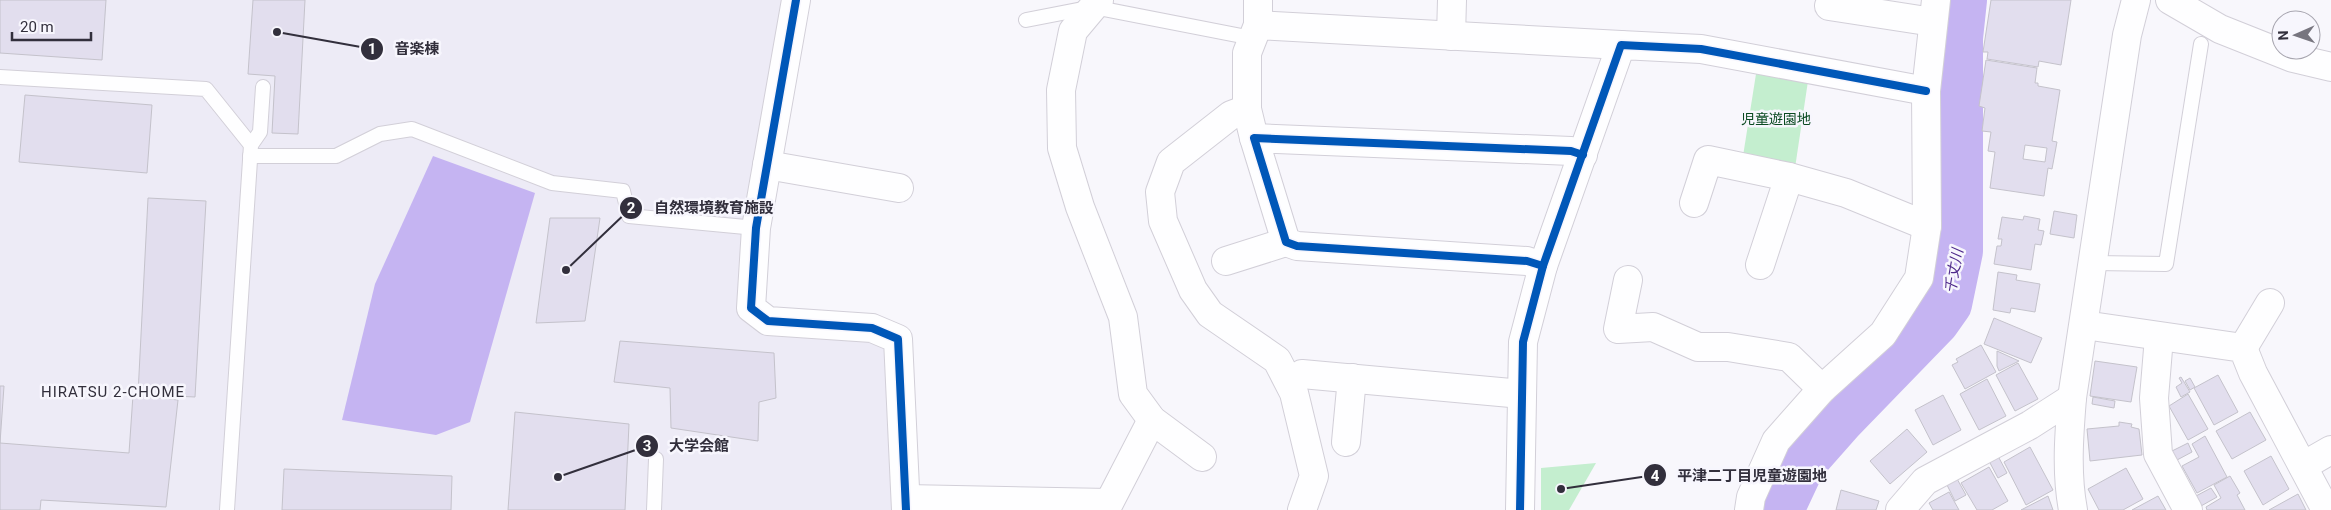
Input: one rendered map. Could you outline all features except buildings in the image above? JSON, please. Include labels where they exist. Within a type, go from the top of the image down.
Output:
[{"type":"street","points":[[796,0],[756,228],[751,308],[768,321],[872,328],[898,339],[906,505],[1109,504],[1152,420]]},
{"type":"street","points":[[1451,36],[1452,0]]},
{"type":"street","points":[[2073,510],[2069,470],[2072,398],[2127,35],[2136,0]]},
{"type":"street","points":[[2170,0],[2220,29],[2293,58],[2331,66]]},
{"type":"street","points":[[1096,3],[1074,31],[1061,90],[1062,148],[1080,207],[1123,317],[1133,394],[1152,420],[1202,457]]},
{"type":"street","points":[[1749,510],[1751,496],[1776,441],[1822,389],[1883,334],[1919,278],[1926,226],[1926,91],[1934,11],[1829,6]]},
{"type":"street","points":[[1286,242],[1247,109],[1247,53],[1256,21],[1451,36],[1702,50],[1926,91]]},
{"type":"street","points":[[1520,510],[1524,342],[1543,266],[1584,155],[1621,45]]},
{"type":"street","points":[[1247,109],[1231,115],[1171,162],[1160,192],[1163,222],[1193,290],[1210,314],[1277,360],[1294,393],[1314,476],[1302,510]]},
{"type":"street","points":[[1254,138],[1571,151],[1584,155]]},
{"type":"street","points":[[1694,203],[1708,160],[1789,177],[1846,193],[1926,226]]},
{"type":"street","points":[[767,165],[899,188]]},
{"type":"street","points":[[1760,265],[1789,177]]},
{"type":"street","points":[[1226,261],[1286,242],[1297,246],[1527,261],[1543,266]]},
{"type":"street","points":[[1628,280],[1618,329],[1653,327],[1698,347],[1728,347],[1789,358],[1822,389]]},
{"type":"street","points":[[2242,348],[2270,302]]},
{"type":"street","points":[[2084,325],[2242,348]]},
{"type":"street","points":[[2159,337],[2154,398],[2158,454],[2188,510]]},
{"type":"street","points":[[2242,348],[2253,373],[2326,510]]},
{"type":"street","points":[[1302,374],[1522,394]]},
{"type":"street","points":[[1346,442],[1352,378]]},
{"type":"street","points":[[1901,509],[1924,482],[2030,425],[2072,398]]},
{"type":"street","points":[[2303,466],[2331,450]]},
{"type":"lane","points":[[1026,20],[1096,3],[1256,21]]},
{"type":"lane","points":[[2094,262],[2166,264],[2201,44]]},
{"type":"lane","points":[[0,77],[206,90],[251,151]]},
{"type":"lane","points":[[228,510],[251,151],[260,132],[262,88]]},
{"type":"lane","points":[[251,151],[336,156],[380,134],[412,129],[552,183],[623,191],[630,216],[756,228]]},
{"type":"lane","points":[[654,510],[656,459]]},
{"type":"shaded area","points":[[0,0],[784,0],[742,312],[869,337],[888,347],[896,510],[0,510]]},
{"type":"shaded area","points":[[433,156],[535,193],[470,422],[436,435],[342,420],[375,284]]},
{"type":"green space","name":"児童遊園地","points":[[1756,74],[1808,81],[1795,168],[1743,156]]},
{"type":"green space","points":[[1596,463],[1569,510],[1541,510],[1541,468]]},
{"type":"waterway","name":"千丈川","points":[[1780,510],[1802,463],[1840,420],[1936,321],[1948,304],[1959,251],[1959,38],[1963,0]]},
{"type":"cycle path","points":[[796,0],[756,228],[751,308],[768,321],[872,328],[898,339],[906,510]]},
{"type":"cycle path","points":[[1520,510],[1523,342],[1543,266],[1621,45],[1701,49],[1926,91]]},
{"type":"cycle path","points":[[1543,266],[1527,261],[1297,246],[1286,242],[1254,138],[1571,151],[1583,155]]},
{"type":"place","name":"音楽棟","points":[[277,32]]},
{"type":"place","name":"自然環境教育施設","points":[[566,270]]},
{"type":"place","name":"大学会館","points":[[558,477]]},
{"type":"place","name":"平津二丁目児童遊園地","points":[[1561,489]]},
{"type":"district","name":"HIRATSU 2-CHOME","points":[[113,392]]}]
